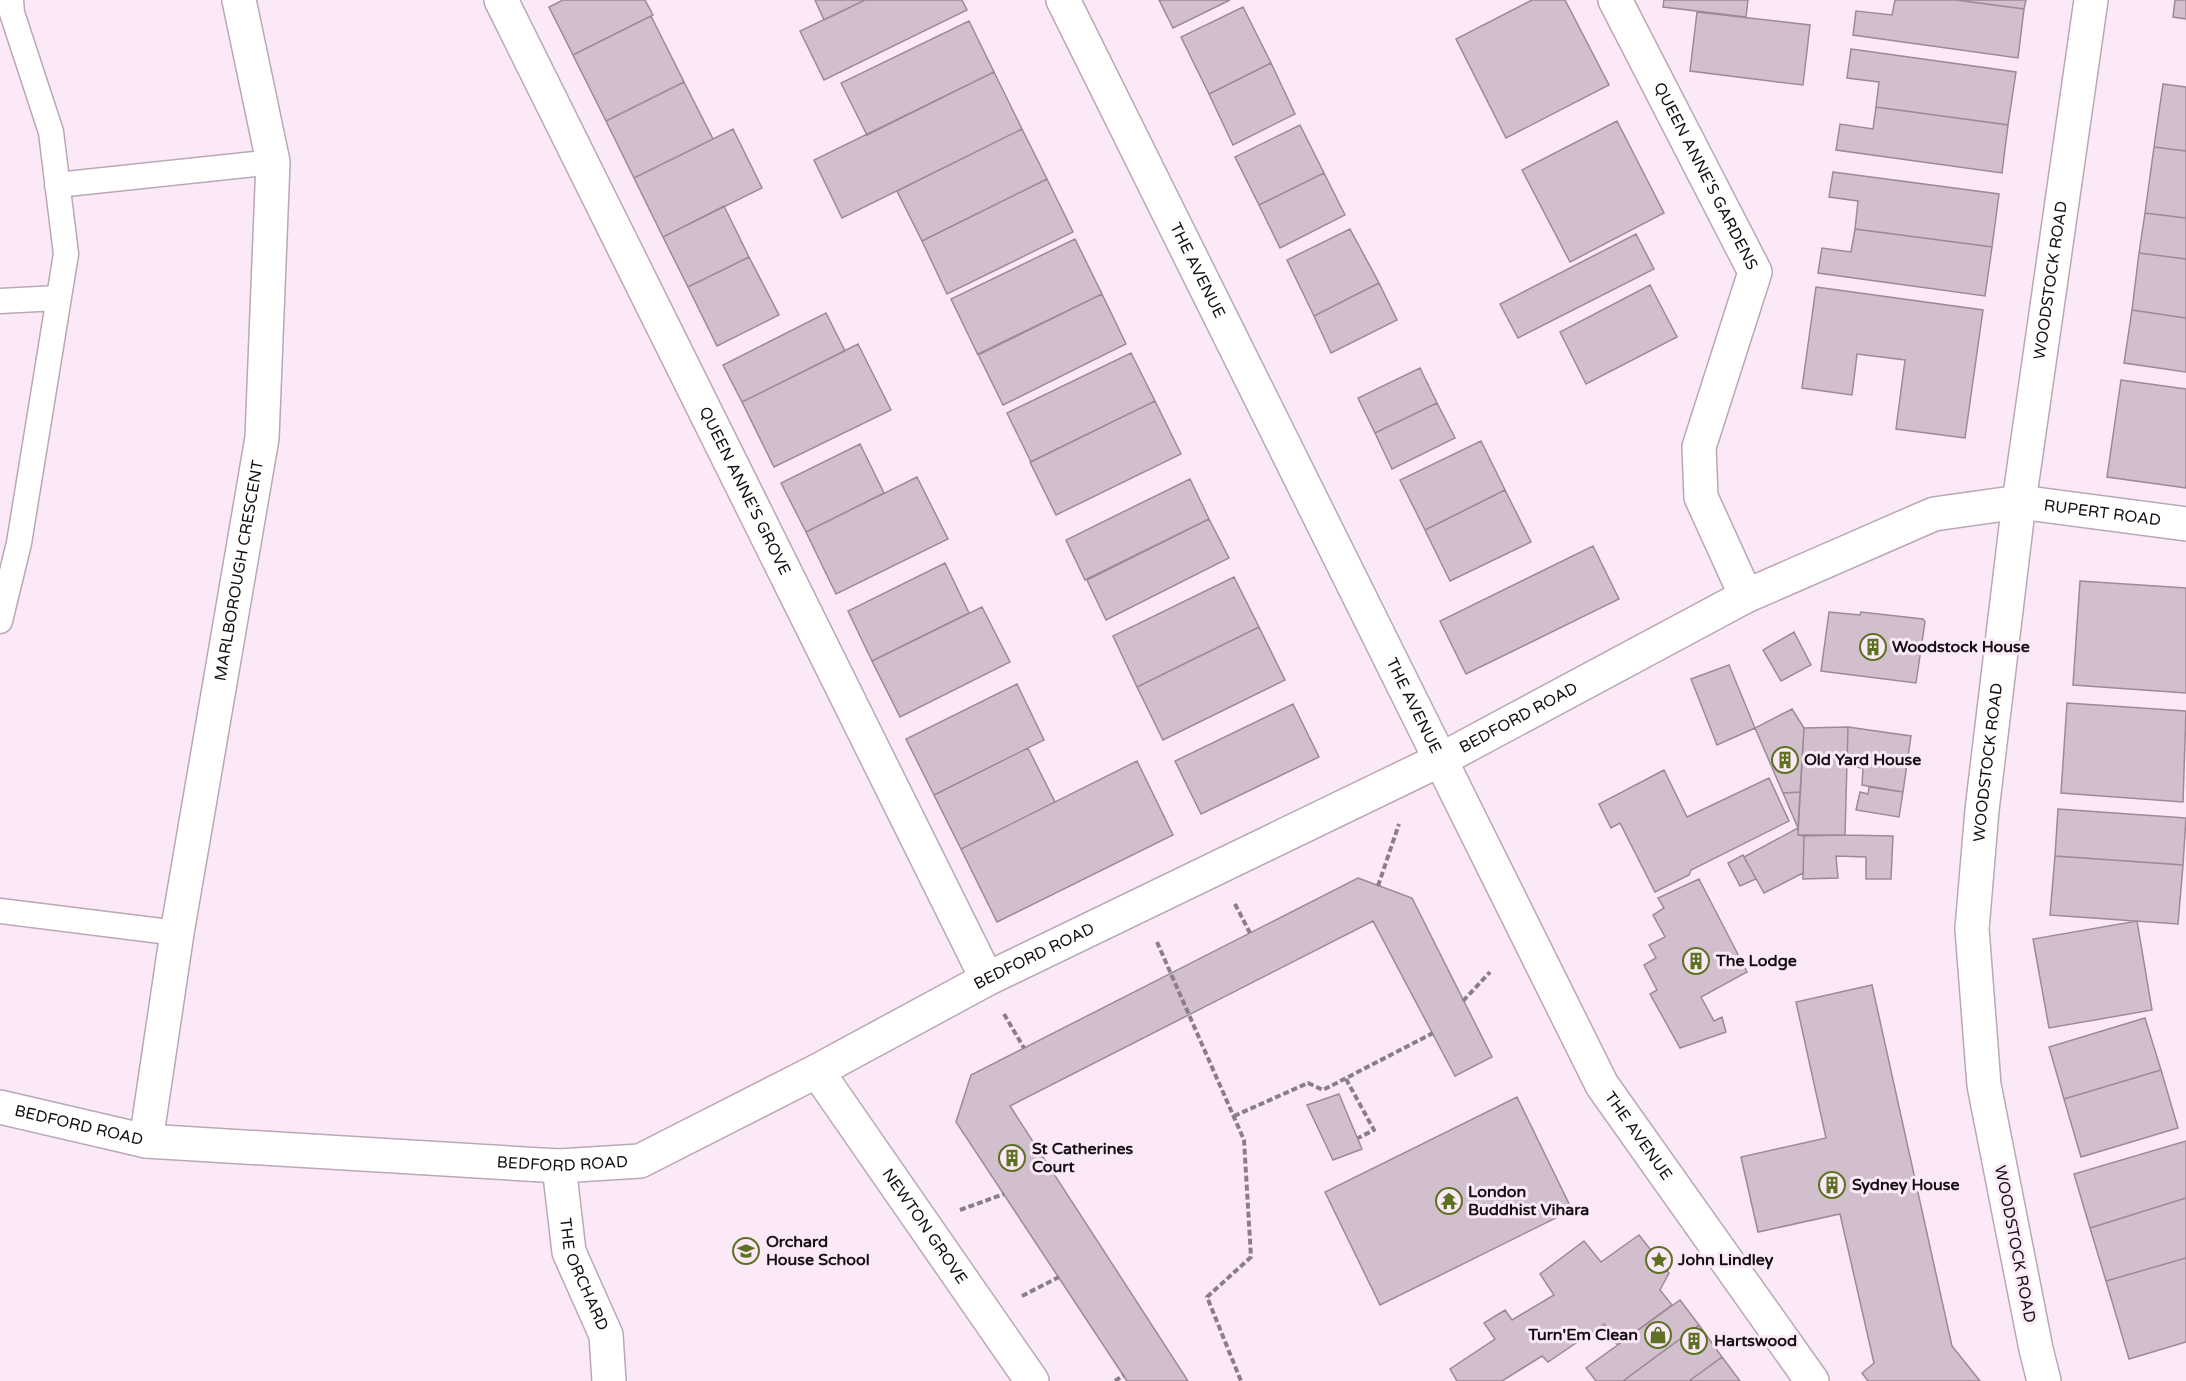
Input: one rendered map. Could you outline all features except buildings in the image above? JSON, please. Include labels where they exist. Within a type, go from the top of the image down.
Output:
[{"type":"street","name":"MARLBOROUGH CRESCENT","points":[[146,1141],[177,933],[262,438],[273,162],[239,0]]},
{"type":"street","name":"QUEEN ANNE'S GROVE","points":[[501,0],[987,979]]},
{"type":"street","name":"THE AVENUE","points":[[1063,0],[1602,1085],[1812,1381]]},
{"type":"street","name":"QUEEN ANNE'S GARDENS","points":[[1615,0],[1755,272],[1699,447],[1701,497],[1746,596]]},
{"type":"street","name":"WOODSTOCK ROAD","points":[[2044,1381],[1984,1085],[1972,929],[1982,810],[2019,502],[2091,0]]},
{"type":"street","name":"BEDFORD ROAD","points":[[0,1107],[146,1141],[559,1166],[640,1161],[817,1071],[987,979],[1440,760],[1746,596],[1934,514],[2019,502]]},
{"type":"street","name":"RUPERT ROAD","points":[[2019,502],[2186,524]]},
{"type":"street","name":"NEWTON GROVE","points":[[817,1071],[1032,1381]]},
{"type":"street","name":"THE ORCHARD","points":[[559,1166],[568,1252],[606,1335],[609,1381]]},
{"type":"lane","points":[[0,621],[19,543],[66,254],[51,132],[12,13],[11,0]]},
{"type":"lane","points":[[57,185],[273,162]]},
{"type":"lane","points":[[0,301],[58,298]]},
{"type":"lane","points":[[0,911],[177,933]]},
{"type":"path","points":[[1378,886],[1402,815]]},
{"type":"path","points":[[1232,898],[1250,933]]},
{"type":"path","points":[[1155,936],[1244,1140],[1251,1257],[1207,1297],[1241,1381]]},
{"type":"path","points":[[1463,1001],[1490,972]]},
{"type":"path","points":[[1002,1011],[1024,1048]]},
{"type":"path","points":[[1234,1116],[1308,1083],[1323,1090],[1433,1034]]},
{"type":"path","points":[[1346,1079],[1374,1130],[1358,1138]]},
{"type":"path","points":[[957,1212],[1004,1194]]},
{"type":"path","points":[[1016,1299],[1059,1277]]},
{"type":"path","points":[[1115,1381],[1124,1376]]},
{"type":"place","name":"Woodstock House","points":[[1873,647]]},
{"type":"place","name":"Old Yard House","points":[[1785,760]]},
{"type":"place","name":"The Lodge","points":[[1696,961]]},
{"type":"place","name":"St Catherines Court","points":[[1012,1158]]},
{"type":"place","name":"Sydney House","points":[[1832,1185]]},
{"type":"place","name":"London Buddhist Vihara","points":[[1449,1201]]},
{"type":"place","name":"Orchard House School","points":[[746,1251]]},
{"type":"place","name":"John Lindley","points":[[1659,1260]]},
{"type":"place","name":"Turn'Em Clean","points":[[1658,1335]]},
{"type":"place","name":"Hartswood","points":[[1694,1341]]}]
